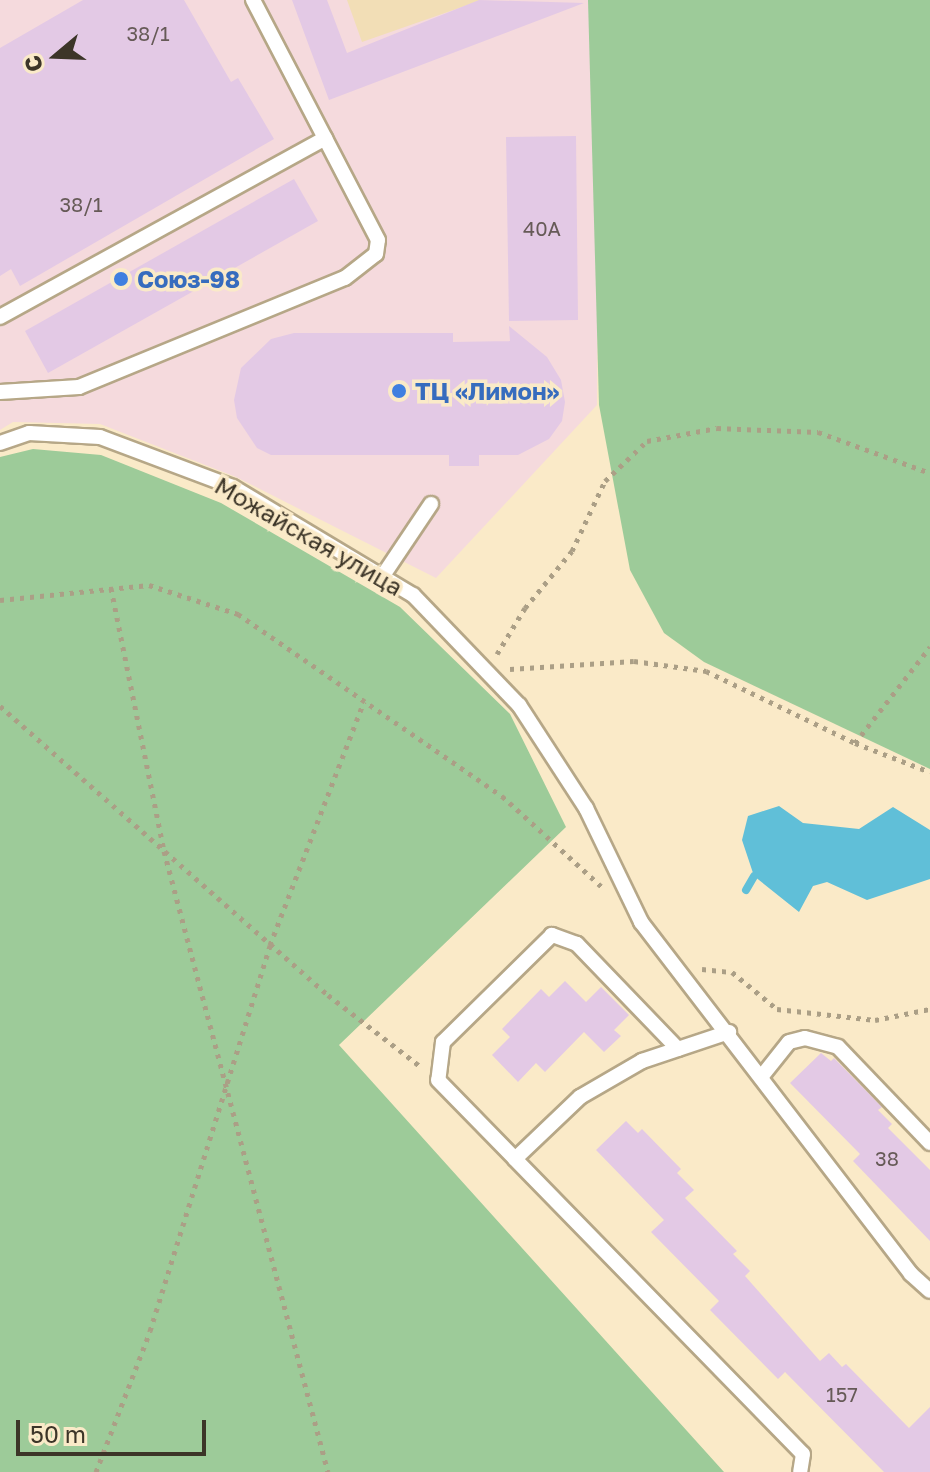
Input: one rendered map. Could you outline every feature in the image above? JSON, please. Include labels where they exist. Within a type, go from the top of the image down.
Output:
[{"type":"lane","points":[[0,392],[79,387],[345,278],[376,254],[378,240],[253,0]]},
{"type":"lane","points":[[0,317],[325,138]]},
{"type":"lane","name":"Можайская улица","points":[[0,443],[29,433],[100,437],[233,487],[413,595],[519,705],[586,808],[641,922],[729,1032],[911,1274],[930,1291]]},
{"type":"lane","points":[[382,577],[431,504]]},
{"type":"lane","points":[[678,1049],[577,944],[552,935],[443,1042],[438,1080],[803,1454],[800,1472]]},
{"type":"lane","points":[[515,1159],[580,1097],[642,1061],[729,1032]]},
{"type":"lane","points":[[762,1076],[789,1042],[805,1038],[838,1047],[930,1143]]},
{"type":"path","points":[[486,671],[525,608],[572,551],[605,481],[647,441],[717,428],[818,432],[930,473]]},
{"type":"path","points":[[0,600],[149,585],[238,614],[502,796],[606,891]]},
{"type":"path","points":[[111,588],[164,851],[225,1092],[328,1472]]},
{"type":"path","points":[[855,743],[930,647]]},
{"type":"path","points":[[486,671],[634,661],[706,671],[855,743],[930,772]]},
{"type":"path","points":[[96,1472],[150,1331],[270,945],[364,701]]},
{"type":"path","points":[[0,706],[270,945],[438,1080]]},
{"type":"path","points":[[677,967],[732,972],[777,1009],[875,1020],[930,1009]]},
{"type":"shaded area","points":[[0,0],[592,0],[599,64],[597,405],[436,578],[236,477],[100,424],[13,422],[0,430]]},
{"type":"shaded area","points":[[347,0],[482,0],[362,42]]},
{"type":"green space","points":[[588,0],[930,0],[930,769],[704,662],[664,633],[630,570],[599,405]]},
{"type":"green space","points":[[33,449],[101,455],[221,503],[400,607],[510,714],[566,827],[339,1045],[724,1472],[0,1472],[0,457]]},
{"type":"water","points":[[779,806],[803,823],[859,829],[893,807],[930,830],[930,879],[867,900],[827,882],[813,886],[799,912],[754,876],[742,840],[748,816]]},
{"type":"building","points":[[83,0],[184,0],[231,82],[238,78],[274,139],[20,286],[11,269],[0,276],[0,48]]},
{"type":"building","points":[[292,0],[327,0],[347,53],[479,0],[584,3],[329,100]]},
{"type":"building","points":[[576,136],[578,320],[509,321],[506,137]]},
{"type":"building","points":[[294,179],[318,221],[48,373],[25,331]]},
{"type":"building","name":"ТЦ «Лимон»","points":[[509,326],[547,357],[561,380],[565,402],[562,421],[549,439],[518,455],[479,455],[479,466],[449,466],[449,455],[271,455],[257,448],[237,418],[234,400],[241,368],[271,339],[294,333],[453,333],[453,342],[510,341]]},
{"type":"building","points":[[565,981],[586,1002],[601,987],[629,1015],[614,1030],[621,1036],[604,1052],[584,1032],[545,1072],[536,1063],[518,1082],[492,1055],[510,1037],[502,1029],[541,989],[549,997]]},
{"type":"building","points":[[821,1053],[831,1061],[834,1058],[882,1107],[878,1110],[892,1124],[888,1128],[930,1170],[930,1241],[853,1161],[860,1154],[790,1083]]},
{"type":"building","points":[[626,1121],[638,1133],[642,1129],[681,1169],[677,1173],[694,1190],[685,1198],[737,1251],[733,1254],[750,1271],[745,1276],[820,1361],[829,1353],[842,1367],[846,1364],[909,1428],[930,1407],[930,1472],[884,1472],[785,1372],[778,1379],[710,1310],[719,1301],[651,1232],[664,1220],[596,1150]]},
{"type":"waterway","points":[[746,890],[754,876]]},
{"type":"place","name":"Союз-98","points":[[121,279]]},
{"type":"place","name":"ТЦ «Лимон»","points":[[399,391]]}]
